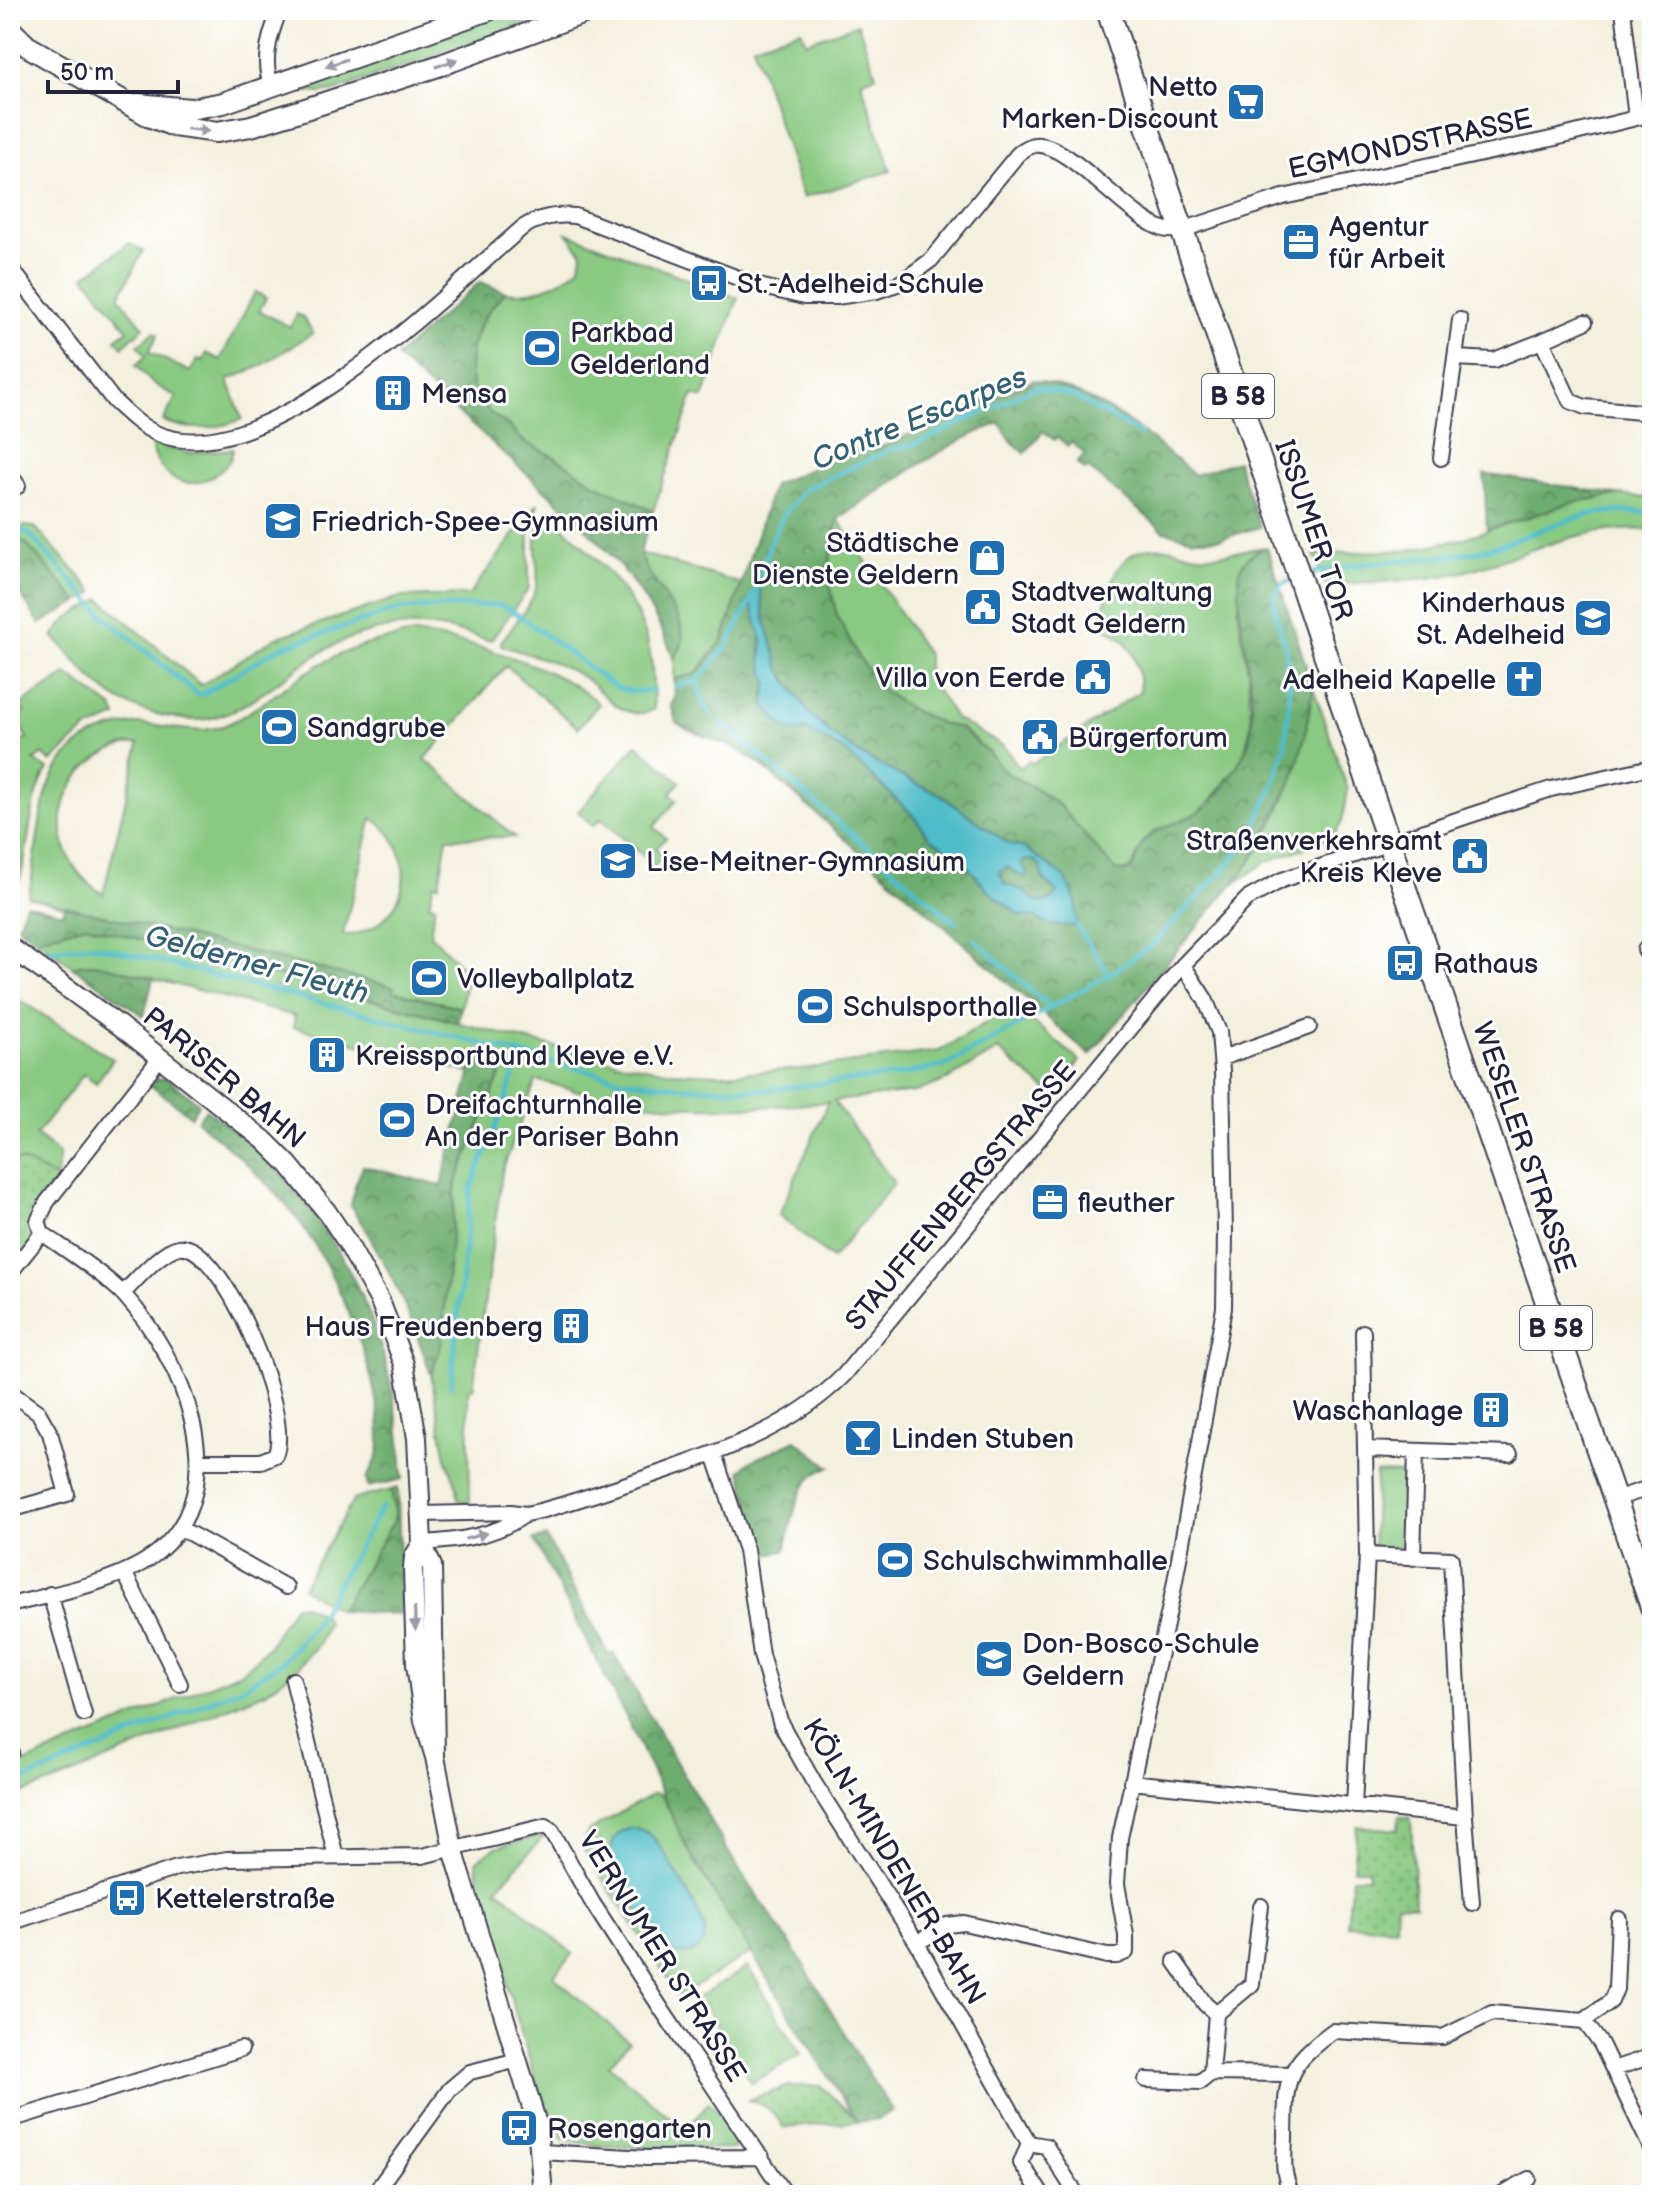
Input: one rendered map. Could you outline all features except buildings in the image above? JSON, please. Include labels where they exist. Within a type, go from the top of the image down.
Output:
[{"type":"main road","points":[[126,101],[171,109],[223,103],[489,10]]},
{"type":"main road","points":[[10,29],[18,45],[151,117],[174,126],[197,130],[233,130],[441,65],[592,10]]},
{"type":"main road","name":"ISSUMER TOR","points":[[1108,10],[1389,842]]},
{"type":"main road","points":[[272,86],[287,106],[296,112]]},
{"type":"main road","name":"WESELER STRASSE","points":[[1389,842],[1652,1607]]},
{"type":"street","points":[[272,86],[267,53],[280,10]]},
{"type":"street","points":[[1623,10],[1636,117]]},
{"type":"street","name":"EGMONDSTRASSE","points":[[1182,230],[1283,197],[1652,114]]},
{"type":"street","points":[[10,267],[114,401],[132,418],[168,437],[204,440],[253,429],[319,394],[380,349],[522,228],[531,222],[558,215],[575,216],[701,265],[789,294],[818,298],[856,295],[900,283],[916,273],[931,260],[1018,154],[1034,145],[1043,145],[1064,153],[1144,219],[1165,230],[1182,230]]},
{"type":"street","points":[[1441,458],[1460,320]]},
{"type":"street","points":[[1455,358],[1494,360],[1585,322]]},
{"type":"street","points":[[1542,341],[1570,401],[1585,407],[1652,413]]},
{"type":"street","name":"STAUFFENBERGSTRASSE","points":[[422,1543],[473,1537],[513,1524],[526,1514],[714,1454],[780,1425],[817,1400],[844,1375],[1183,965],[1228,916],[1260,890],[1389,842],[1551,789],[1652,767]]},
{"type":"street","name":"PARISER BAHN","points":[[10,947],[264,1140],[327,1212],[366,1273],[393,1333],[410,1390],[422,1514]]},
{"type":"street","points":[[917,1943],[947,1925],[964,1923],[1107,1956],[1126,1952],[1117,1869],[1131,1782],[1173,1592],[1222,1323],[1225,1233],[1222,1058],[1219,1032],[1213,1016],[1183,965]]},
{"type":"street","points":[[1222,1058],[1309,1027]]},
{"type":"street","points":[[10,1605],[124,1572],[157,1553],[180,1528],[195,1492],[198,1461],[191,1416],[176,1373],[157,1337],[123,1293],[42,1233],[38,1221],[47,1202],[160,1058]]},
{"type":"street","points":[[10,1273],[42,1233]]},
{"type":"street","points":[[123,1293],[163,1254],[180,1246],[187,1247],[195,1250],[213,1272],[240,1311],[253,1338],[273,1396],[278,1422],[278,1449],[275,1455],[261,1461],[198,1461]]},
{"type":"street","points":[[1354,1806],[1367,1555],[1363,1332]]},
{"type":"street","points":[[10,1392],[38,1412],[50,1433],[67,1494],[10,1510]]},
{"type":"street","points":[[1365,1449],[1510,1454]]},
{"type":"street","points":[[1413,1558],[1416,1451]]},
{"type":"street","name":"KÖLN-MINDENER-BAHN","points":[[714,1454],[746,1550],[761,1655],[781,1724],[813,1781],[917,1943],[1029,2143]]},
{"type":"street","points":[[1615,1499],[1652,1487]]},
{"type":"street","points":[[422,1514],[422,1543],[414,1557],[413,1569],[416,1664],[424,1721],[435,1757],[453,1849],[537,2124],[543,2195]]},
{"type":"street","name":"STAUFFENBERGSTRASSE","points":[[422,1514],[526,1514]]},
{"type":"street","points":[[180,1528],[286,1587]]},
{"type":"street","points":[[1367,1555],[1451,1559],[1472,1903]]},
{"type":"street","points":[[124,1572],[180,1684]]},
{"type":"street","points":[[50,1594],[84,1714]]},
{"type":"street","points":[[293,1680],[336,1857]]},
{"type":"street","points":[[1131,1782],[1465,1817]]},
{"type":"street","name":"VERNUMER STRASSE","points":[[453,1849],[539,1826],[546,1826],[552,1831],[592,1902],[786,2195]]},
{"type":"street","points":[[10,1923],[177,1868],[227,1859],[422,1856],[453,1849]]},
{"type":"street","points":[[1211,2073],[1216,2014],[1252,1984],[1261,1906]]},
{"type":"street","points":[[1292,2195],[1284,2177],[1286,2089],[1291,2074],[1306,2051],[1333,2031],[1443,2037],[1492,2013],[1584,2021],[1611,2001],[1616,1989],[1619,1919]]},
{"type":"street","points":[[1175,1961],[1205,2004],[1216,2014]]},
{"type":"street","points":[[1584,2021],[1601,2044],[1652,2150]]},
{"type":"street","points":[[10,2120],[241,2049]]},
{"type":"street","points":[[1613,2069],[1652,2056]]},
{"type":"street","points":[[373,2195],[450,2089],[470,2072],[518,2060]]},
{"type":"street","points":[[1146,2080],[1200,2082],[1211,2073],[1291,2074]]},
{"type":"street","name":"KÖLN-MINDENER-BAHN","points":[[1029,2143],[1021,2163],[1042,2195]]},
{"type":"street","name":"KÖLN-MINDENER-BAHN","points":[[1029,2143],[1046,2146],[1077,2195]]},
{"type":"street","points":[[541,2152],[648,2158],[762,2157]]},
{"type":"street","points":[[1500,2195],[1529,2179]]},
{"type":"green space","points":[[510,10],[565,10],[334,91],[301,91],[300,84]]},
{"type":"green space","points":[[858,24],[876,75],[861,81],[891,171],[803,198],[753,45],[801,30],[806,42]]},
{"type":"green space","points":[[567,233],[738,298],[703,398],[693,395],[653,511],[597,485],[555,457],[524,442],[508,425],[490,413],[473,389],[471,351],[489,310],[505,292],[525,293],[545,288],[580,267],[582,253]]},
{"type":"green space","points":[[129,243],[143,251],[119,297],[144,327],[122,347],[116,339],[128,330],[85,276]]},
{"type":"green space","points":[[480,282],[505,292],[478,328],[471,351],[473,389],[490,413],[508,425],[524,442],[555,457],[597,485],[653,511],[640,553],[645,567],[680,625],[683,637],[681,648],[674,658],[646,601],[589,531],[396,357]]},
{"type":"green space","points":[[255,292],[266,298],[259,311],[290,327],[297,314],[303,317],[313,333],[259,367],[228,380],[242,419],[222,426],[202,428],[163,421],[176,397],[152,383],[136,365],[146,356],[138,345],[154,332],[158,334],[149,352],[190,372],[198,359],[203,361],[207,353],[220,360]]},
{"type":"green space","points":[[1033,380],[1078,394],[1120,416],[1194,475],[1237,461],[1260,527],[1219,539],[1193,539],[1164,531],[1088,468],[1085,470],[1077,463],[1085,454],[1071,442],[1068,446],[1043,431],[1025,453],[1010,440],[1000,423],[937,454],[838,519],[831,546],[829,581],[837,616],[858,656],[881,689],[908,708],[942,724],[960,728],[1005,772],[1060,806],[1115,870],[1130,871],[1146,839],[1195,814],[1212,800],[1229,779],[1247,745],[1252,699],[1239,606],[1239,574],[1247,559],[1267,547],[1313,687],[1294,777],[1251,862],[1090,1055],[761,765],[735,748],[676,722],[671,705],[675,698],[674,679],[696,674],[723,640],[773,485],[869,443],[872,451]],"holes":[[[759,585],[765,620],[780,669],[809,713],[829,732],[861,755],[936,792],[1009,844],[1025,848],[1076,901],[1075,913],[1049,925],[1035,917],[1020,915],[994,896],[957,855],[930,838],[914,816],[846,752],[805,729],[800,732],[764,696],[768,683],[761,660]]]},
{"type":"green space","points":[[151,444],[189,453],[233,449],[228,464],[216,474],[194,483],[167,474],[160,466]]},
{"type":"green space","points":[[1484,474],[1619,495],[1574,502],[1487,530]]},
{"type":"green space","points":[[1619,495],[1652,498],[1652,530],[1579,536],[1449,575],[1326,586],[1314,554],[1408,550],[1461,539],[1574,502]]},
{"type":"green space","points":[[538,503],[529,533],[529,588],[492,639],[431,627],[376,630],[323,651],[241,706],[207,719],[159,715],[119,700],[92,679],[53,636],[67,619],[101,599],[201,685],[275,638],[400,597],[469,595]]},
{"type":"green space","points":[[548,512],[606,570],[631,603],[647,640],[652,665],[654,709],[651,711],[639,713],[624,710],[575,672],[501,645],[535,592],[536,536],[542,518]]},
{"type":"green space","points":[[838,519],[927,654],[927,676],[956,719],[1005,747],[1019,768],[1029,761],[1032,764],[1140,691],[1138,670],[1126,643],[1101,627],[1111,582],[1125,560],[1136,552],[1150,548],[1207,555],[1267,547],[1256,551],[1238,608],[1248,671],[1251,725],[1245,751],[1236,767],[1208,805],[1156,831],[1143,841],[1138,859],[1128,871],[1115,871],[1060,806],[1005,772],[960,728],[942,724],[908,708],[881,689],[858,656],[837,616],[829,581],[831,546]]},
{"type":"green space","points":[[24,526],[35,527],[94,592],[78,602],[24,542],[10,544],[10,533]]},
{"type":"green space","points":[[24,541],[78,602],[40,624],[10,579],[10,544]]},
{"type":"green space","points":[[640,553],[742,584],[723,640],[696,674],[674,679],[674,658],[681,648],[683,637],[680,625],[645,567]]},
{"type":"green space","points":[[402,636],[437,637],[512,657],[561,678],[599,704],[578,728],[506,666],[425,759],[515,837],[447,838],[439,885],[434,884],[429,904],[435,905],[430,934],[468,973],[461,1008],[393,991],[393,987],[28,897],[39,827],[51,782],[61,762],[77,746],[99,733],[130,724],[197,730],[219,727],[253,710],[306,673],[340,654]],"holes":[[[129,744],[139,744],[103,894],[82,876],[68,856],[62,833],[63,810],[71,789],[84,770],[104,754]],[[372,818],[395,842],[404,872],[402,888],[397,903],[387,916],[373,927],[343,935]]]},
{"type":"green space","points":[[67,674],[113,708],[117,717],[86,730],[51,762],[43,754],[34,760],[48,769],[35,800],[23,868],[11,900],[10,749],[27,738],[15,719],[24,712],[20,705]]},
{"type":"green space","points":[[1313,687],[1348,790],[1342,822],[1326,840],[1266,862],[1233,885],[1264,839],[1287,792]]},
{"type":"green space","points":[[637,744],[680,782],[670,794],[677,800],[654,827],[666,838],[656,849],[664,856],[655,866],[601,819],[593,826],[578,812]]},
{"type":"green space","points":[[1034,860],[1041,867],[1043,879],[1058,893],[1052,900],[1039,903],[1022,890],[1005,884],[999,872],[1007,867],[1028,872],[1020,864]]},
{"type":"green space","points":[[26,904],[63,913],[65,906],[394,987],[393,991],[461,1008],[458,1022],[85,925],[36,939],[18,926]]},
{"type":"green space","points":[[85,925],[517,1038],[673,1072],[722,1074],[802,1069],[939,1051],[1014,1006],[1080,1061],[1052,1095],[998,1050],[947,1080],[916,1092],[834,1101],[894,1183],[832,1259],[779,1215],[828,1102],[750,1107],[672,1106],[588,1094],[536,1080],[502,1172],[473,1389],[468,1390],[470,1504],[458,1500],[457,1487],[446,1458],[431,1375],[441,1345],[456,1183],[502,1071],[474,1063],[470,1073],[293,1027],[295,1016],[101,965],[73,967],[36,939]]},
{"type":"green space","points":[[101,965],[153,978],[144,1016],[73,967]]},
{"type":"green space","points":[[10,994],[113,1059],[96,1083],[84,1074],[36,1135],[59,1154],[57,1178],[30,1212],[10,1260]]},
{"type":"green space","points":[[473,1063],[502,1070],[456,1183],[441,1345],[431,1375],[397,1288],[351,1206],[363,1166],[441,1186]]},
{"type":"green space","points":[[166,1078],[199,1103],[191,1116],[150,1085],[157,1079]]},
{"type":"green space","points":[[206,1109],[254,1147],[280,1173],[332,1241],[353,1278],[370,1315],[393,1394],[403,1479],[368,1487],[366,1479],[379,1450],[378,1415],[374,1388],[346,1305],[321,1255],[297,1218],[257,1173],[197,1121]]},
{"type":"green space","points":[[10,1159],[23,1161],[63,1182],[47,1202],[42,1233],[10,1273]]},
{"type":"green space","points":[[796,1440],[830,1467],[818,1472],[802,1490],[785,1551],[768,1554],[760,1551],[741,1471],[747,1463]]},
{"type":"green space","points":[[1376,1473],[1412,1474],[1409,1548],[1373,1547]]},
{"type":"green space","points":[[398,1488],[401,1614],[340,1611],[394,1521],[391,1490]]},
{"type":"green space","points":[[391,1490],[394,1521],[340,1611],[302,1588],[354,1499]]},
{"type":"green space","points":[[546,1537],[609,1655],[613,1653],[736,1865],[796,1952],[893,2110],[879,2119],[857,2122],[686,1846],[629,1723],[534,1540]]},
{"type":"green space","points":[[294,1605],[304,1605],[323,1615],[327,1623],[319,1643],[296,1670],[266,1692],[10,1798],[10,1769],[243,1671],[268,1647]]},
{"type":"green space","points":[[654,1793],[662,1796],[703,1875],[752,1952],[679,1996],[584,1850],[589,1831]]},
{"type":"green space","points":[[1399,1816],[1411,1818],[1415,1905],[1397,1904],[1396,1928],[1347,1925],[1352,1877],[1368,1877],[1368,1869],[1353,1869],[1357,1826],[1398,1830]]},
{"type":"green space","points":[[544,1836],[497,1888],[573,1954],[553,1976],[629,2042],[609,2065],[685,2130],[709,2102],[737,2137],[739,2143],[733,2149],[601,2146],[565,2140],[550,2129],[488,1921],[478,1882],[477,1860],[496,1847]]},
{"type":"green space","points":[[748,1967],[801,2054],[752,2083],[699,1997]]},
{"type":"green space","points":[[789,2086],[821,2086],[858,2121],[784,2128],[769,2110],[747,2100]]},
{"type":"water","points":[[759,584],[765,620],[780,669],[809,713],[861,755],[936,792],[1009,844],[1024,848],[1065,877],[1076,901],[1077,926],[1049,925],[1035,917],[1020,915],[994,896],[957,855],[930,838],[914,816],[846,752],[805,729],[786,729],[764,704],[768,683],[761,660],[763,643],[750,600]],"holes":[[[1034,860],[1041,867],[1043,878],[1058,893],[1052,900],[1039,903],[1022,890],[1005,884],[999,872],[1007,867],[1024,877],[1028,872],[1021,864],[1023,861]]]},
{"type":"water","points":[[636,1828],[652,1836],[702,1920],[702,1944],[691,1952],[676,1953],[662,1946],[615,1873],[611,1858],[613,1843],[627,1829]]},
{"type":"waterway","name":"Contre Escarpes","points":[[676,686],[698,681],[728,645],[759,584],[769,546],[784,514],[805,489],[890,450],[919,443],[1036,387],[1072,396],[1141,434]]},
{"type":"waterway","name":"Gelderner Fleuth","points":[[1304,576],[1342,567],[1484,550],[1591,514],[1621,511],[1652,513]]},
{"type":"waterway","name":"Contre Escarpes","points":[[10,535],[23,531],[30,535],[105,617],[197,694],[203,694],[279,648],[400,609],[500,605],[617,688],[634,692],[653,690]]},
{"type":"waterway","name":"Gelderner Fleuth","points":[[27,953],[90,945],[111,949],[619,1079],[683,1087],[764,1090],[900,1075],[944,1066],[1109,975],[1153,944],[1231,862],[1255,826],[1284,752],[1289,681],[1286,649],[1274,598],[1281,584],[1295,579]]},
{"type":"waterway","points":[[698,681],[704,706],[712,714]]},
{"type":"waterway","points":[[722,723],[956,923]]},
{"type":"waterway","points":[[1077,926],[1109,975]]},
{"type":"waterway","points":[[974,939],[1053,1007]]},
{"type":"waterway","points":[[451,1386],[471,1188],[520,1056]]},
{"type":"waterway","points":[[10,1786],[244,1687],[283,1661],[314,1625],[382,1507]]},
{"type":"place","name":"Netto Marken-Discount","points":[[1246,102]]},
{"type":"place","name":"Agentur für Arbeit","points":[[1301,242]]},
{"type":"place","name":"St.-Adelheid-Schule","points":[[709,283]]},
{"type":"place","name":"Parkbad Gelderland","points":[[542,348]]},
{"type":"place","name":"Mensa","points":[[393,393]]},
{"type":"place","name":"Friedrich-Spee-Gymnasium","points":[[283,521]]},
{"type":"place","name":"Städtische Dienste Geldern","points":[[987,558]]},
{"type":"place","name":"Stadtverwaltung Stadt Geldern","points":[[983,607]]},
{"type":"place","name":"Kinderhaus St. Adelheid","points":[[1593,618]]},
{"type":"place","name":"Villa von Eerde","points":[[1093,677]]},
{"type":"place","name":"Adelheid Kapelle","points":[[1524,679]]},
{"type":"place","name":"Sandgrube","points":[[279,727]]},
{"type":"place","name":"Bürgerforum","points":[[1040,737]]},
{"type":"place","name":"Straßenverkehrsamt Kreis Kleve","points":[[1470,856]]},
{"type":"place","name":"Lise-Meitner-Gymnasium","points":[[618,861]]},
{"type":"place","name":"Rathaus","points":[[1405,963]]},
{"type":"place","name":"Volleyballplatz","points":[[429,978]]},
{"type":"place","name":"Schulsporthalle","points":[[815,1006]]},
{"type":"place","name":"Kreissportbund Kleve e.V.","points":[[327,1055]]},
{"type":"place","name":"Dreifachturnhalle An der Pariser Bahn","points":[[397,1120]]},
{"type":"place","name":"fleuther","points":[[1050,1202]]},
{"type":"place","name":"Haus Freudenberg","points":[[571,1326]]},
{"type":"place","name":"Waschanlage","points":[[1491,1410]]},
{"type":"place","name":"Linden Stuben","points":[[863,1438]]},
{"type":"place","name":"Schulschwimmhalle","points":[[895,1560]]},
{"type":"place","name":"Don-Bosco-Schule Geldern","points":[[994,1659]]},
{"type":"place","name":"Kettelerstraße","points":[[127,1898]]},
{"type":"place","name":"Rosengarten","points":[[519,2128]]}]
